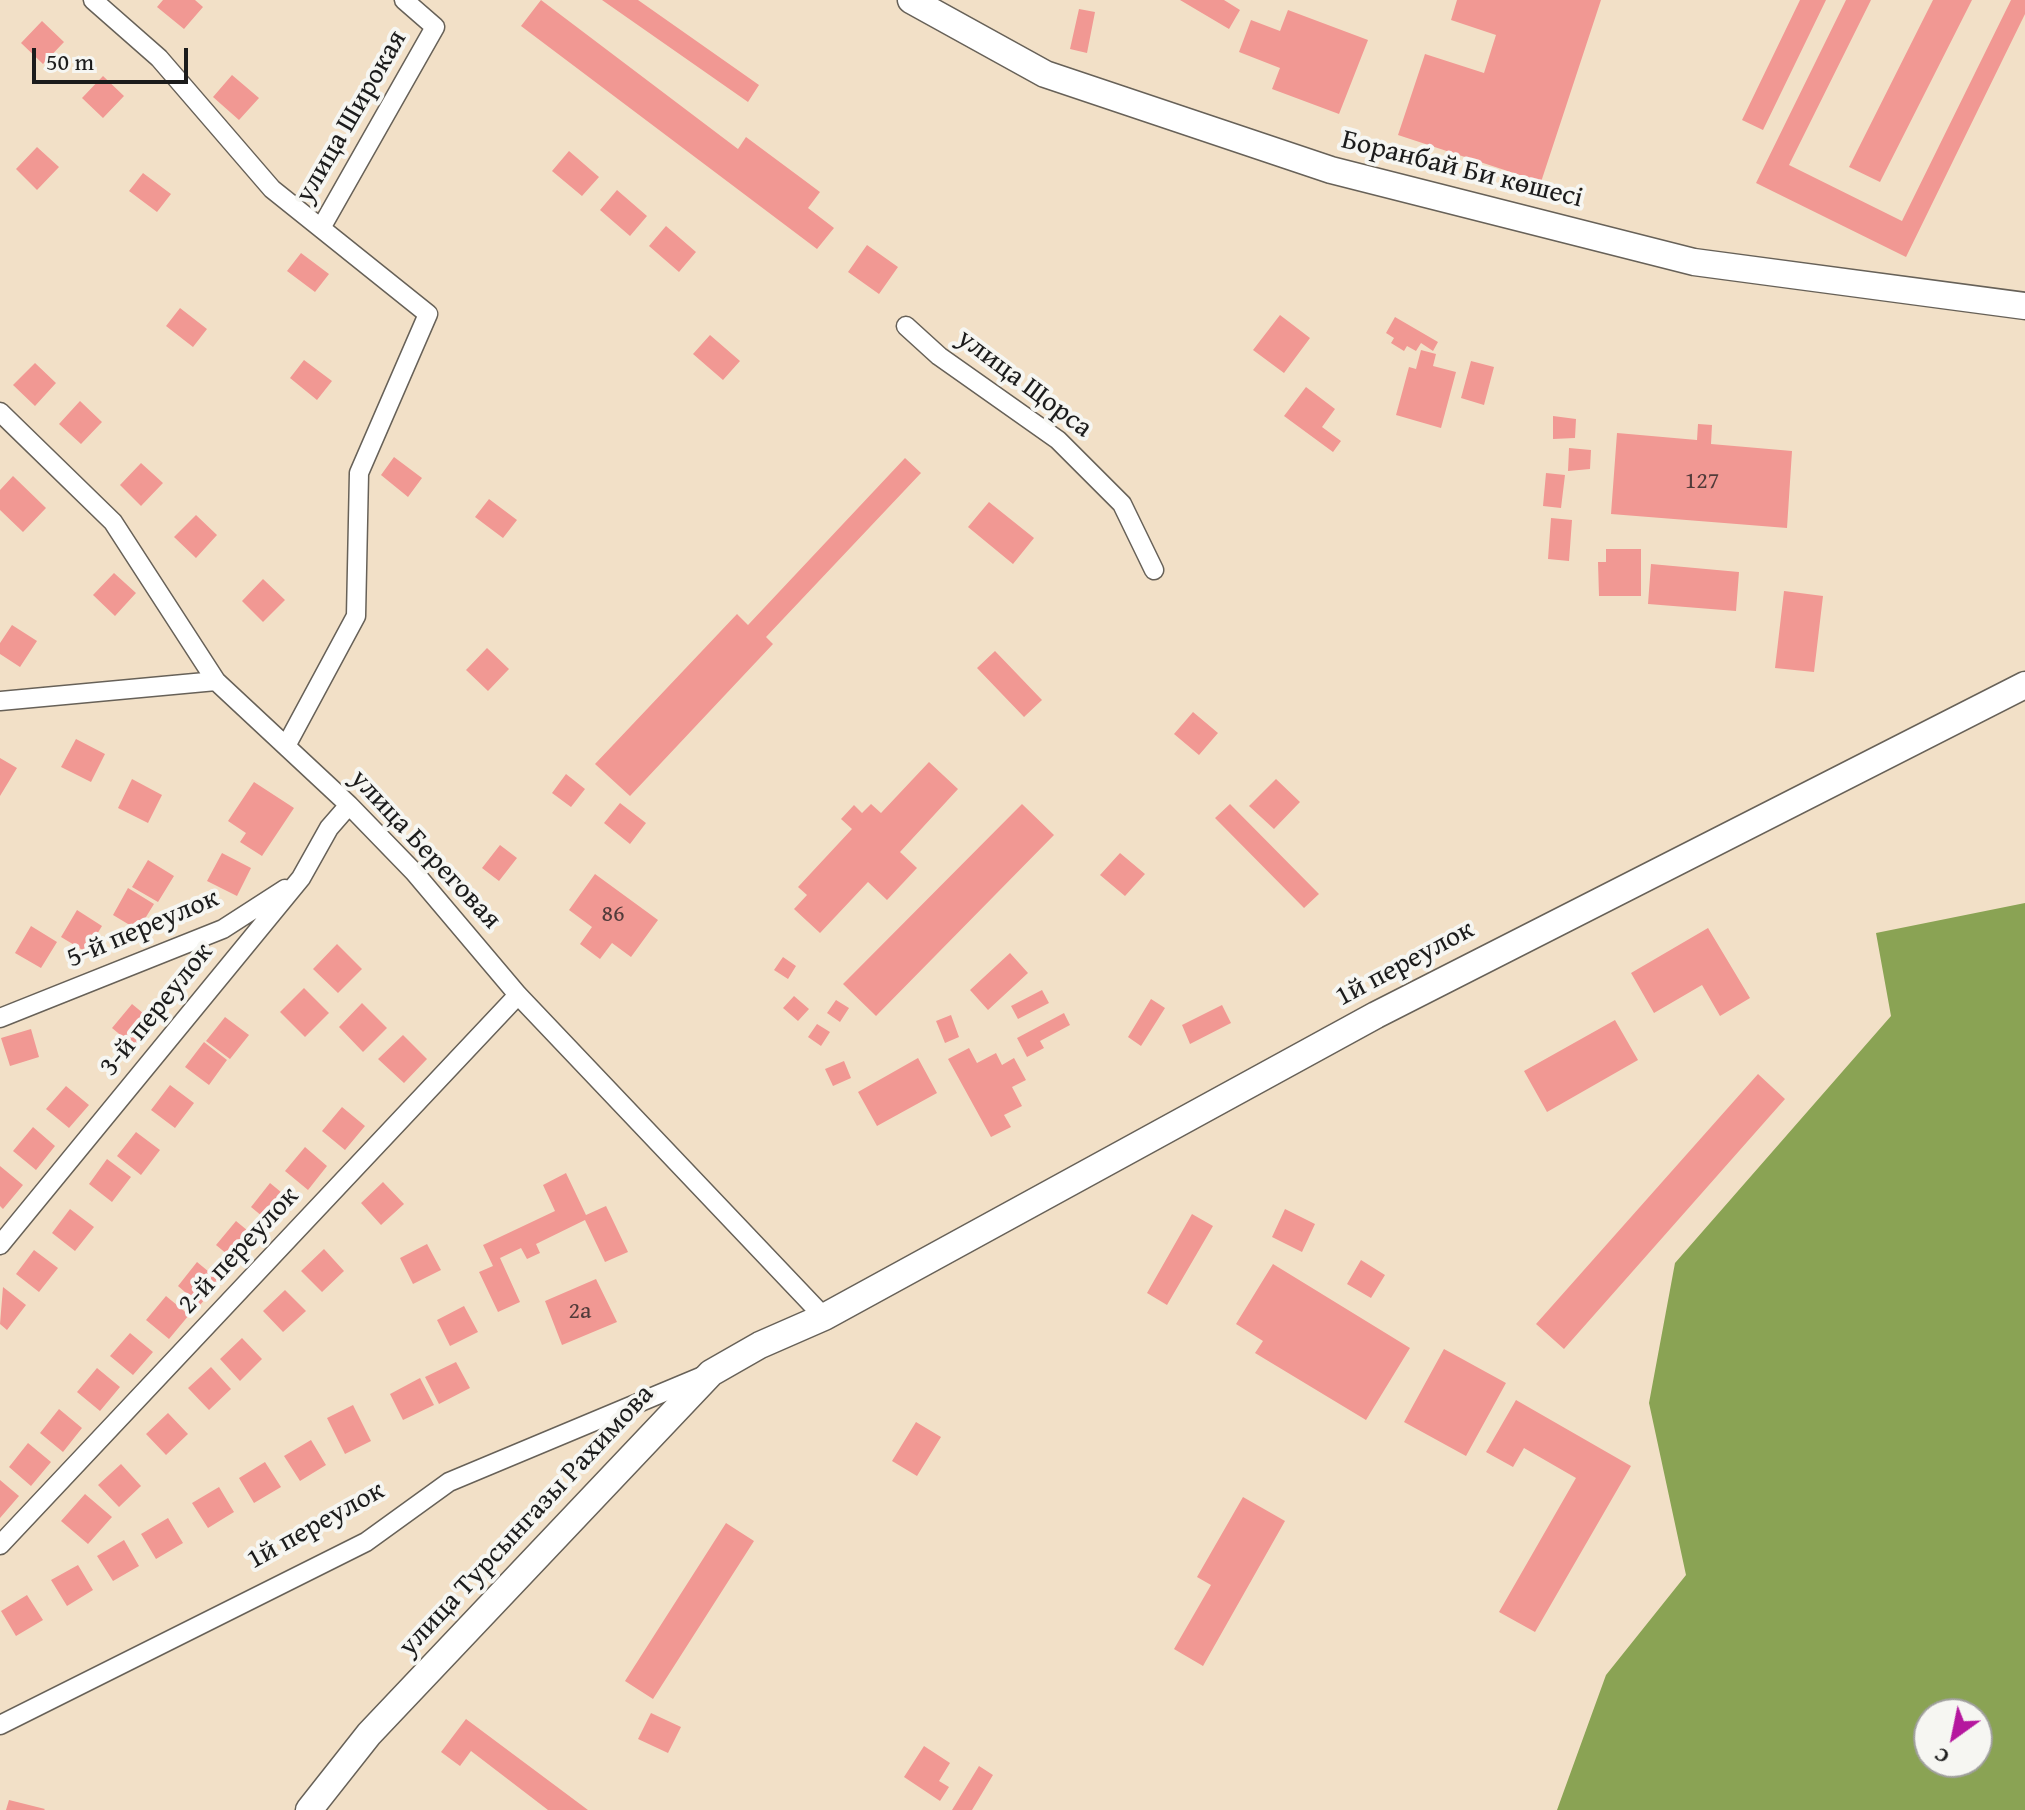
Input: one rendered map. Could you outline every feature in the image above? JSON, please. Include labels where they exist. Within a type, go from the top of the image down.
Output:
[{"type":"street","name":"улица Широкая","points":[[93,0],[159,58],[272,189],[428,314],[359,473],[356,616],[286,746]]},
{"type":"street","name":"улица Широкая","points":[[321,228],[435,27],[404,0]]},
{"type":"street","name":"Боранбай Би көшесі","points":[[911,0],[1045,74],[1331,170],[1694,262],[2025,306]]},
{"type":"street","name":"улица Щорса","points":[[906,326],[939,356],[1058,440],[1122,504],[1154,570]]},
{"type":"street","name":"улица Береговая","points":[[0,412],[113,522],[216,681],[349,805],[414,872],[518,995],[824,1317]]},
{"type":"street","points":[[0,701],[216,681]]},
{"type":"street","name":"1й переулок","points":[[824,1317],[1376,1015],[2025,685]]},
{"type":"street","name":"3-й переулок","points":[[0,1245],[301,878],[329,828],[349,805]]},
{"type":"street","name":"5-й переулок","points":[[0,1018],[223,929],[301,878]]},
{"type":"street","name":"2-й переулок","points":[[0,1545],[518,995]]},
{"type":"street","name":"улица Турсынгазы Рахимова","points":[[309,1810],[369,1734],[711,1373],[760,1345],[824,1317]]},
{"type":"street","name":"1й переулок","points":[[0,1725],[366,1542],[449,1482],[711,1373]]},
{"type":"green space","points":[[2025,903],[2025,1810],[1557,1810],[1606,1675],[1686,1575],[1649,1403],[1675,1263],[1891,1016],[1876,933]]},
{"type":"building","points":[[163,0],[195,0],[203,7],[184,29],[157,7]]},
{"type":"building","points":[[541,0],[738,149],[746,137],[820,192],[808,208],[834,228],[817,249],[521,26]]},
{"type":"building","points":[[602,0],[638,0],[759,85],[748,102]]},
{"type":"building","points":[[1180,0],[1224,0],[1240,10],[1229,29]]},
{"type":"building","points":[[1457,0],[1601,0],[1541,182],[1398,135],[1425,54],[1484,73],[1496,35],[1451,20]]},
{"type":"building","points":[[1800,0],[1826,0],[1763,130],[1742,120]]},
{"type":"building","points":[[1846,0],[1871,0],[1789,165],[1902,221],[2011,0],[2025,0],[2025,14],[1906,257],[1756,183]]},
{"type":"building","points":[[1933,0],[1972,0],[1880,182],[1849,167]]},
{"type":"building","points":[[1079,9],[1095,12],[1087,53],[1070,49]]},
{"type":"building","points":[[1288,10],[1368,40],[1339,114],[1272,89],[1280,68],[1239,52],[1251,20],[1280,31]]},
{"type":"building","points":[[42,21],[64,42],[43,64],[21,43]]},
{"type":"building","points":[[232,75],[259,98],[239,120],[213,97]]},
{"type":"building","points":[[103,76],[124,96],[103,118],[82,98]]},
{"type":"building","points":[[37,147],[59,167],[37,190],[16,169]]},
{"type":"building","points":[[569,151],[599,177],[582,196],[552,171]]},
{"type":"building","points":[[143,173],[171,194],[157,212],[129,191]]},
{"type":"building","points":[[617,190],[647,216],[630,236],[600,210]]},
{"type":"building","points":[[666,226],[696,252],[679,272],[649,246]]},
{"type":"building","points":[[867,245],[898,267],[879,294],[848,272]]},
{"type":"building","points":[[301,253],[329,274],[315,292],[287,271]]},
{"type":"building","points":[[180,308],[207,329],[193,347],[166,326]]},
{"type":"building","points":[[1280,315],[1310,338],[1284,373],[1253,350]]},
{"type":"building","points":[[1395,317],[1438,342],[1433,351],[1421,343],[1416,351],[1407,346],[1404,351],[1391,343],[1394,338],[1386,333]]},
{"type":"building","points":[[710,335],[740,361],[723,380],[693,354]]},
{"type":"building","points":[[1421,350],[1436,354],[1433,366],[1456,372],[1441,428],[1396,415],[1409,367],[1416,369]]},
{"type":"building","points":[[304,360],[332,381],[317,400],[290,378]]},
{"type":"building","points":[[1471,361],[1494,367],[1484,405],[1461,398]]},
{"type":"building","points":[[35,363],[56,383],[35,406],[13,385]]},
{"type":"building","points":[[1306,387],[1335,409],[1322,427],[1341,441],[1333,452],[1284,416]]},
{"type":"building","points":[[80,401],[102,422],[81,444],[59,424]]},
{"type":"building","points":[[1553,416],[1576,419],[1575,438],[1553,439]]},
{"type":"building","points":[[1698,424],[1712,425],[1711,444],[1792,451],[1787,528],[1611,514],[1617,433],[1697,440]]},
{"type":"building","points":[[1569,448],[1591,450],[1590,469],[1568,471]]},
{"type":"building","points":[[394,457],[422,478],[408,497],[381,475]]},
{"type":"building","points":[[905,458],[921,473],[766,637],[773,644],[630,796],[595,764],[737,614],[748,625]]},
{"type":"building","points":[[141,463],[163,483],[141,506],[120,485]]},
{"type":"building","points":[[1546,473],[1565,475],[1561,508],[1543,506]]},
{"type":"building","points":[[13,476],[46,508],[23,532],[0,510],[0,490]]},
{"type":"building","points":[[489,499],[517,520],[503,538],[475,517]]},
{"type":"building","points":[[989,502],[1034,538],[1013,564],[968,527]]},
{"type":"building","points":[[196,515],[217,535],[196,558],[174,537]]},
{"type":"building","points":[[1551,518],[1572,520],[1569,561],[1548,559]]},
{"type":"building","points":[[1606,549],[1641,549],[1641,596],[1599,596],[1598,562],[1606,562]]},
{"type":"building","points":[[1651,564],[1739,572],[1736,611],[1648,604]]},
{"type":"building","points":[[114,573],[136,593],[115,616],[93,595]]},
{"type":"building","points":[[263,579],[285,600],[263,622],[242,601]]},
{"type":"building","points":[[1784,591],[1823,596],[1814,672],[1775,668]]},
{"type":"building","points":[[12,625],[37,641],[20,667],[0,654],[0,643]]},
{"type":"building","points":[[487,648],[509,669],[488,691],[466,670]]},
{"type":"building","points":[[995,651],[1042,700],[1024,717],[977,668]]},
{"type":"building","points":[[1193,712],[1218,733],[1199,755],[1174,734]]},
{"type":"building","points":[[76,739],[105,754],[91,782],[61,767]]},
{"type":"building","points":[[0,758],[17,768],[0,796]]},
{"type":"building","points":[[929,762],[958,789],[900,852],[917,868],[887,900],[868,882],[820,933],[794,909],[807,895],[798,887],[852,829],[841,819],[854,805],[862,813],[871,804],[881,813]]},
{"type":"building","points":[[566,774],[585,789],[571,807],[552,793]]},
{"type":"building","points":[[132,779],[162,795],[148,823],[118,808]]},
{"type":"building","points":[[1276,779],[1300,802],[1274,829],[1249,806]]},
{"type":"building","points":[[254,782],[294,808],[262,856],[240,842],[246,833],[228,821]]},
{"type":"building","points":[[620,803],[646,823],[630,844],[604,823]]},
{"type":"building","points":[[1022,804],[1054,835],[876,1016],[843,984]]},
{"type":"building","points":[[1230,804],[1319,894],[1304,908],[1215,818]]},
{"type":"building","points":[[500,845],[517,858],[499,881],[482,868]]},
{"type":"building","points":[[222,853],[251,868],[237,896],[207,881]]},
{"type":"building","points":[[1120,853],[1145,874],[1125,896],[1100,875]]},
{"type":"building","points":[[148,860],[174,876],[158,902],[132,887]]},
{"type":"building","points":[[595,874],[658,920],[631,957],[612,943],[600,959],[580,944],[592,927],[569,910]]},
{"type":"building","points":[[128,888],[154,904],[138,930],[113,915]]},
{"type":"building","points":[[77,910],[102,926],[86,952],[61,937]]},
{"type":"building","points":[[31,926],[57,942],[41,968],[15,953]]},
{"type":"building","points":[[1708,928],[1750,998],[1720,1016],[1702,985],[1654,1013],[1631,973]]},
{"type":"building","points":[[337,944],[362,969],[338,993],[313,969]]},
{"type":"building","points":[[1010,953],[1028,973],[988,1010],[970,990]]},
{"type":"building","points":[[783,957],[796,966],[788,979],[774,970]]},
{"type":"building","points":[[304,988],[329,1013],[305,1037],[280,1012]]},
{"type":"building","points":[[1042,990],[1049,1003],[1018,1019],[1011,1006]]},
{"type":"building","points":[[794,996],[809,1009],[798,1021],[783,1008]]},
{"type":"building","points":[[1151,999],[1165,1008],[1141,1046],[1128,1037]]},
{"type":"building","points":[[836,1000],[849,1008],[840,1022],[827,1013]]},
{"type":"building","points":[[362,1003],[387,1028],[363,1052],[339,1027]]},
{"type":"building","points":[[132,1004],[155,1023],[135,1047],[112,1028]]},
{"type":"building","points":[[1222,1005],[1231,1023],[1190,1044],[1182,1025]]},
{"type":"building","points":[[1064,1013],[1070,1025],[1040,1041],[1044,1048],[1027,1057],[1017,1038]]},
{"type":"building","points":[[951,1015],[959,1037],[945,1043],[936,1021]]},
{"type":"building","points":[[225,1017],[249,1035],[230,1059],[206,1041]]},
{"type":"building","points":[[1615,1020],[1638,1060],[1547,1112],[1524,1071]]},
{"type":"building","points":[[817,1024],[830,1032],[821,1046],[808,1037]]},
{"type":"building","points":[[31,1029],[39,1057],[10,1066],[1,1038]]},
{"type":"building","points":[[403,1035],[427,1059],[404,1083],[378,1059]]},
{"type":"building","points":[[204,1042],[227,1060],[209,1085],[185,1067]]},
{"type":"building","points":[[969,1048],[977,1063],[996,1053],[1002,1065],[1014,1058],[1026,1080],[1012,1087],[1022,1106],[1004,1115],[1011,1127],[991,1137],[948,1059]]},
{"type":"building","points":[[918,1058],[937,1093],[877,1126],[858,1092]]},
{"type":"building","points":[[844,1061],[851,1078],[833,1086],[825,1069]]},
{"type":"building","points":[[1758,1074],[1785,1099],[1564,1349],[1536,1324]]},
{"type":"building","points":[[170,1085],[194,1103],[175,1128],[151,1110]]},
{"type":"building","points":[[66,1086],[89,1105],[69,1128],[46,1109]]},
{"type":"building","points":[[342,1107],[365,1126],[345,1150],[322,1131]]},
{"type":"building","points":[[33,1127],[55,1146],[36,1170],[13,1151]]},
{"type":"building","points":[[136,1132],[160,1150],[141,1175],[117,1156]]},
{"type":"building","points":[[305,1147],[327,1166],[308,1190],[285,1171]]},
{"type":"building","points":[[107,1159],[131,1177],[112,1202],[89,1184]]},
{"type":"building","points":[[0,1166],[23,1185],[3,1209],[0,1206]]},
{"type":"building","points":[[566,1173],[586,1215],[606,1206],[628,1252],[605,1262],[585,1220],[536,1244],[540,1253],[527,1259],[521,1248],[500,1258],[520,1302],[498,1312],[479,1272],[493,1266],[483,1245],[555,1211],[543,1185]]},
{"type":"building","points":[[383,1182],[404,1204],[381,1225],[361,1203]]},
{"type":"building","points":[[270,1183],[293,1202],[274,1226],[251,1207]]},
{"type":"building","points":[[70,1209],[94,1227],[75,1251],[52,1233]]},
{"type":"building","points":[[1285,1209],[1315,1224],[1302,1252],[1272,1237]]},
{"type":"building","points":[[1192,1214],[1213,1226],[1167,1305],[1147,1293]]},
{"type":"building","points":[[236,1221],[259,1240],[239,1264],[216,1245]]},
{"type":"building","points":[[427,1244],[441,1270],[413,1284],[400,1258]]},
{"type":"building","points":[[324,1249],[344,1271],[322,1292],[301,1271]]},
{"type":"building","points":[[34,1250],[58,1268],[39,1292],[16,1274]]},
{"type":"building","points":[[1361,1260],[1385,1275],[1371,1298],[1347,1284]]},
{"type":"building","points":[[197,1262],[220,1281],[200,1305],[178,1286]]},
{"type":"building","points":[[1273,1264],[1410,1348],[1366,1420],[1255,1353],[1263,1341],[1236,1324]]},
{"type":"building","points":[[596,1279],[617,1322],[562,1345],[545,1301]]},
{"type":"building","points":[[3,1287],[26,1305],[7,1330],[0,1324]]},
{"type":"building","points":[[285,1290],[306,1311],[283,1332],[263,1311]]},
{"type":"building","points":[[166,1296],[189,1315],[169,1339],[146,1320]]},
{"type":"building","points":[[464,1306],[478,1332],[450,1346],[437,1320]]},
{"type":"building","points":[[130,1333],[153,1352],[133,1375],[110,1356]]},
{"type":"building","points":[[242,1338],[262,1359],[240,1381],[220,1359]]},
{"type":"building","points":[[1444,1349],[1506,1383],[1466,1456],[1404,1422]]},
{"type":"building","points":[[456,1362],[470,1388],[439,1404],[425,1377]]},
{"type":"building","points":[[211,1367],[231,1389],[209,1410],[188,1388]]},
{"type":"building","points":[[97,1368],[120,1387],[100,1411],[77,1392]]},
{"type":"building","points":[[420,1378],[434,1405],[403,1420],[390,1394]]},
{"type":"building","points":[[1516,1400],[1631,1466],[1535,1632],[1499,1612],[1576,1478],[1524,1448],[1513,1467],[1486,1452]]},
{"type":"building","points":[[353,1405],[371,1441],[345,1454],[327,1418]]},
{"type":"building","points":[[59,1409],[82,1428],[63,1452],[40,1433]]},
{"type":"building","points":[[168,1413],[188,1434],[166,1455],[146,1434]]},
{"type":"building","points":[[916,1422],[941,1437],[917,1476],[892,1461]]},
{"type":"building","points":[[311,1440],[326,1465],[300,1481],[284,1456]]},
{"type":"building","points":[[28,1443],[51,1462],[31,1486],[9,1467]]},
{"type":"building","points":[[265,1462],[281,1487],[254,1503],[239,1478]]},
{"type":"building","points":[[121,1464],[141,1486],[119,1507],[98,1485]]},
{"type":"building","points":[[0,1480],[19,1496],[0,1518]]},
{"type":"building","points":[[219,1487],[234,1512],[208,1528],[192,1503]]},
{"type":"building","points":[[85,1494],[112,1517],[88,1544],[61,1521]]},
{"type":"building","points":[[1243,1497],[1285,1521],[1203,1666],[1174,1649],[1211,1585],[1197,1577]]},
{"type":"building","points":[[168,1518],[183,1543],[156,1559],[141,1534]]},
{"type":"building","points":[[726,1523],[754,1541],[653,1699],[625,1681]]},
{"type":"building","points":[[124,1540],[139,1566],[113,1581],[97,1556]]},
{"type":"building","points":[[78,1565],[93,1590],[67,1606],[51,1580]]},
{"type":"building","points":[[27,1595],[43,1620],[16,1636],[1,1611]]},
{"type":"building","points":[[651,1713],[681,1727],[668,1753],[638,1739]]},
{"type":"building","points":[[466,1719],[588,1810],[548,1810],[471,1751],[460,1766],[441,1752]]},
{"type":"building","points":[[924,1746],[950,1763],[939,1781],[949,1787],[940,1801],[904,1777]]},
{"type":"building","points":[[979,1766],[993,1775],[972,1810],[952,1810]]},
{"type":"building","points":[[9,1800],[45,1809],[6,1810]]}]
